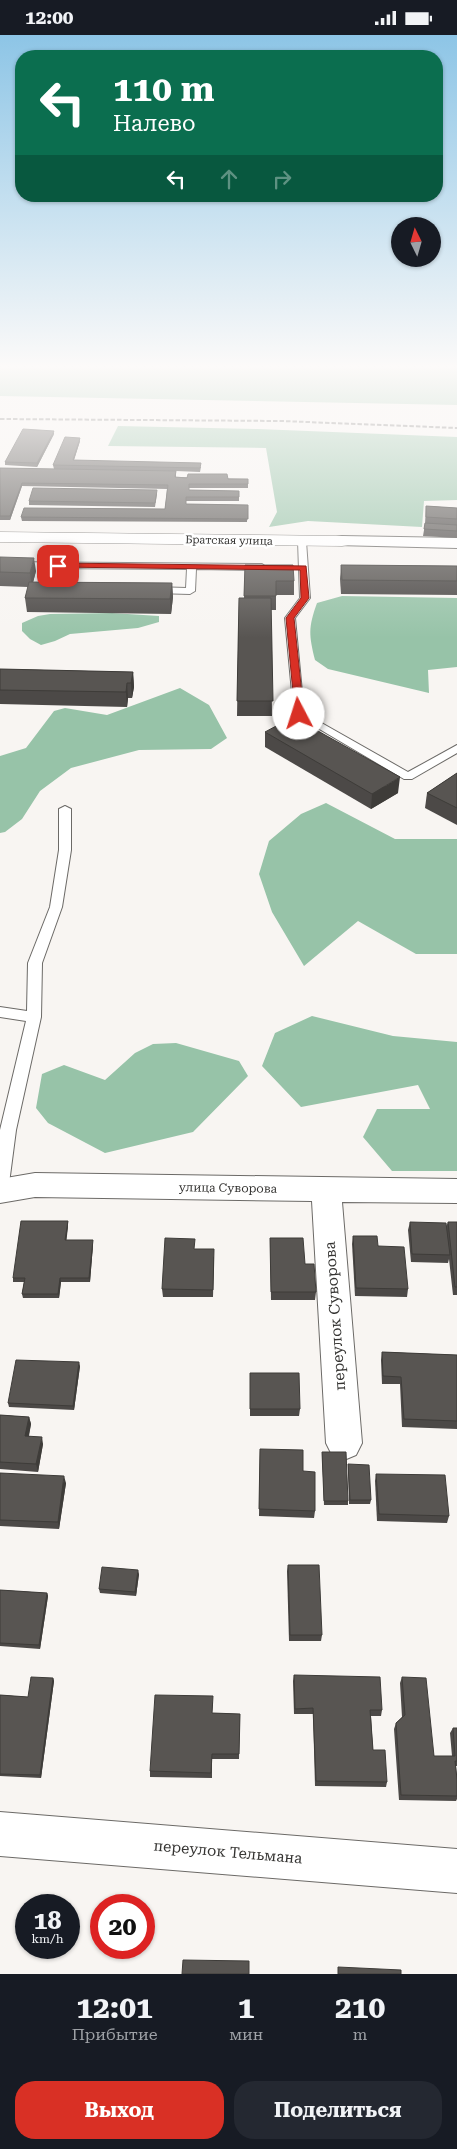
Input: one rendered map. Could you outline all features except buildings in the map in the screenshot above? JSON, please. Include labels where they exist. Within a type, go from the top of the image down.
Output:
[{"type":"street","name":"Братская улица","points":[[0,537],[457,543]]},
{"type":"street","name":"улица Суворова","points":[[0,1191],[35,1185],[457,1191]]},
{"type":"street","name":"переулок Суворова","points":[[326,1189],[344,1443]]},
{"type":"street","name":"переулок Тельмана","points":[[0,1833],[457,1871]]},
{"type":"lane","points":[[302,541],[299,568],[305,598],[290,618],[299,714],[408,777],[457,748]]},
{"type":"lane","points":[[0,565],[276,567]]},
{"type":"lane","points":[[39,565],[36,588],[55,589]]},
{"type":"lane","points":[[142,590],[190,591],[192,567]]},
{"type":"lane","points":[[0,1191],[8,1130],[34,1017],[35,963],[56,907],[65,850],[65,809]]},
{"type":"lane","points":[[0,1013],[34,1017]]},
{"type":"green space","points":[[268,457],[457,457],[457,500],[424,501],[422,527],[308,521],[269,527],[277,512]]},
{"type":"green space","points":[[342,596],[457,598],[457,667],[428,670],[429,693],[328,669],[315,660],[311,638],[312,619],[317,603]]},
{"type":"green space","points":[[112,613],[159,616],[159,622],[138,628],[70,634],[41,645],[30,639],[22,631],[22,623],[38,616],[50,614]]},
{"type":"green space","points":[[180,688],[209,705],[227,738],[211,749],[139,750],[71,768],[40,791],[22,819],[5,832],[0,833],[0,756],[26,748],[54,711],[65,708],[107,715]]},
{"type":"green space","points":[[326,803],[395,839],[457,839],[457,954],[416,954],[358,921],[304,966],[272,912],[259,874],[269,841],[301,814]]},
{"type":"green space","points":[[312,1016],[393,1036],[457,1042],[457,1171],[392,1171],[363,1137],[377,1109],[430,1109],[418,1085],[301,1107],[262,1066],[275,1033]]},
{"type":"green space","points":[[176,1043],[239,1061],[248,1076],[193,1132],[105,1153],[48,1123],[36,1108],[42,1074],[64,1065],[105,1080],[135,1053],[153,1044]]},
{"type":"route","points":[[58,566],[304,568],[305,598],[290,618],[299,714]]}]
